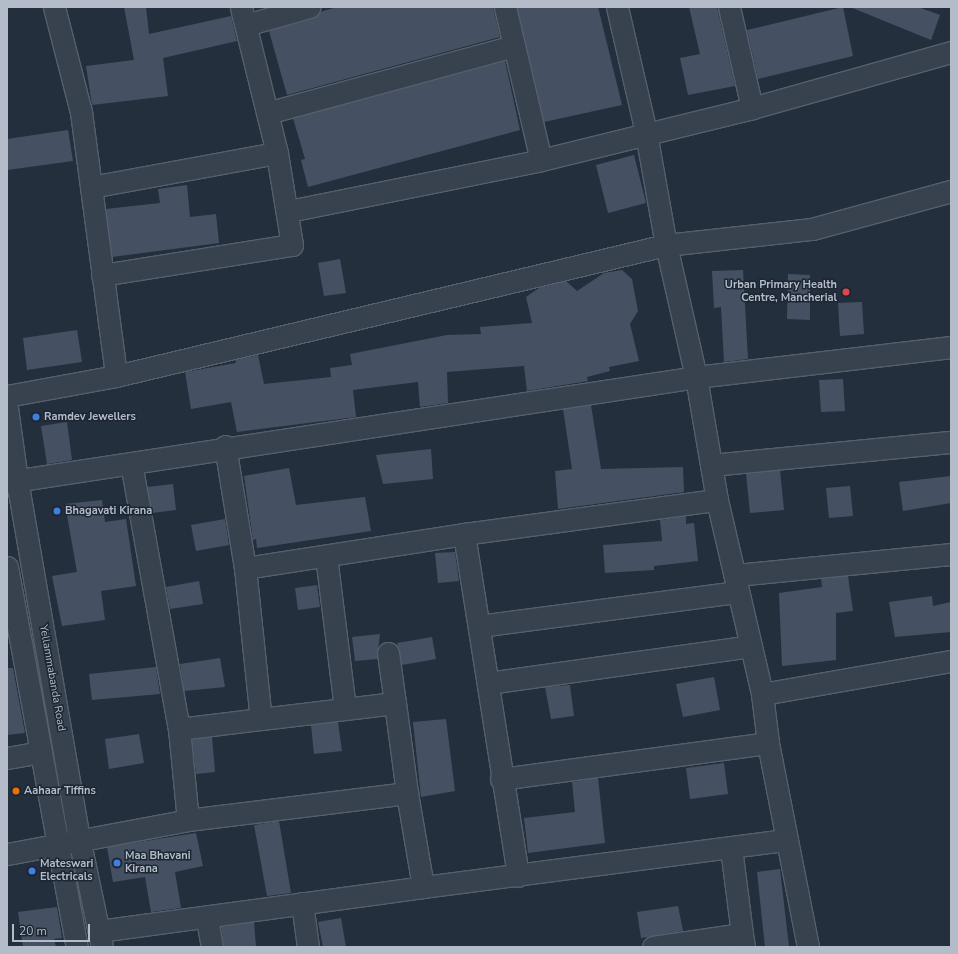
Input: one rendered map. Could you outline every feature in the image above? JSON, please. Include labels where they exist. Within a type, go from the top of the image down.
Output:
[{"type":"street","points":[[54,7],[81,112],[116,376]]},
{"type":"street","points":[[102,275],[292,245],[289,211],[277,153],[243,16],[309,7]]},
{"type":"street","points":[[505,7],[541,160]]},
{"type":"street","points":[[617,7],[646,133],[666,245],[696,377],[717,500],[762,694],[768,743],[808,947]]},
{"type":"street","points":[[729,7],[752,108]]},
{"type":"street","points":[[267,113],[514,46]]},
{"type":"street","points":[[289,211],[541,160],[752,108],[951,52]]},
{"type":"street","points":[[91,186],[277,153]]},
{"type":"street","points":[[7,396],[116,376],[666,245],[812,229],[951,191]]},
{"type":"street","points":[[12,481],[131,463],[226,446],[696,377],[951,347]]},
{"type":"street","name":"Yellammabanda Road","points":[[7,408],[12,481],[79,838],[100,939]]},
{"type":"street","points":[[711,465],[951,442]]},
{"type":"street","points":[[226,446],[246,568],[261,719]]},
{"type":"street","points":[[131,463],[179,728],[188,820]]},
{"type":"street","points":[[246,568],[464,534],[717,500]]},
{"type":"street","points":[[464,534],[518,876]]},
{"type":"street","points":[[478,626],[737,584],[951,554]]},
{"type":"street","points":[[326,556],[346,709]]},
{"type":"street","points":[[7,567],[76,947]]},
{"type":"street","points":[[488,683],[750,646]]},
{"type":"street","points":[[388,653],[407,793],[422,887]]},
{"type":"street","points":[[762,694],[951,661]]},
{"type":"street","points":[[179,728],[395,703]]},
{"type":"street","points":[[502,780],[768,743]]},
{"type":"street","points":[[7,758],[40,752]]},
{"type":"street","points":[[7,854],[79,838],[188,820],[407,793]]},
{"type":"street","points":[[100,939],[302,903],[787,840]]},
{"type":"street","points":[[653,947],[743,941],[732,848]]},
{"type":"street","points":[[302,903],[308,947]]},
{"type":"street","points":[[207,919],[212,947]]},
{"type":"building","points":[[124,7],[146,7],[149,34],[231,16],[237,41],[163,58],[168,96],[92,105],[86,66],[134,60]]},
{"type":"building","points":[[337,7],[493,7],[500,37],[287,95],[269,31],[312,19],[320,12]]},
{"type":"building","points":[[517,7],[598,7],[622,105],[544,122]]},
{"type":"building","points":[[689,7],[717,7],[735,86],[688,95],[680,58],[700,54]]},
{"type":"building","points":[[843,7],[853,56],[758,79],[747,30]]},
{"type":"building","points":[[850,7],[918,7],[940,15],[931,40]]},
{"type":"building","points":[[505,61],[520,130],[308,187],[301,160],[305,159],[293,118]]},
{"type":"building","points":[[68,130],[73,161],[7,170],[7,139]]},
{"type":"building","points":[[634,155],[646,203],[608,213],[596,165]]},
{"type":"building","points":[[187,185],[190,217],[216,214],[219,243],[112,257],[106,209],[160,203],[158,189]]},
{"type":"building","points":[[340,259],[346,293],[324,296],[318,263]]},
{"type":"building","points":[[622,270],[632,279],[638,311],[630,324],[639,361],[609,367],[610,371],[587,377],[588,381],[527,391],[524,366],[447,372],[448,403],[420,407],[418,382],[353,390],[356,417],[237,432],[231,402],[191,409],[185,372],[236,363],[235,360],[258,355],[264,384],[331,377],[330,368],[352,365],[350,354],[447,335],[481,334],[480,327],[532,323],[526,297],[539,288],[566,281],[577,291],[604,273]]},
{"type":"building","points":[[743,270],[748,359],[724,362],[721,307],[714,308],[712,271]]},
{"type":"building","points":[[788,274],[810,275],[810,320],[787,319]]},
{"type":"building","points":[[862,302],[864,334],[840,336],[838,303]]},
{"type":"building","points":[[77,330],[82,362],[27,370],[23,338]]},
{"type":"building","points":[[843,379],[845,411],[821,412],[819,380]]},
{"type":"building","points":[[591,405],[601,469],[683,467],[684,492],[558,509],[555,471],[572,469],[563,409]]},
{"type":"building","points":[[67,422],[72,460],[47,464],[41,426]]},
{"type":"building","points":[[431,449],[433,479],[383,484],[376,455]]},
{"type":"building","points":[[289,468],[296,505],[365,497],[371,531],[257,548],[256,539],[253,540],[244,476]]},
{"type":"building","points":[[780,470],[784,510],[750,513],[746,474]]},
{"type":"building","points":[[951,476],[951,503],[903,511],[899,482]]},
{"type":"building","points":[[173,484],[176,510],[152,513],[147,487]]},
{"type":"building","points":[[850,486],[853,516],[829,518],[826,488]]},
{"type":"building","points":[[102,500],[105,522],[126,519],[136,586],[101,591],[105,620],[62,626],[52,576],[77,572],[65,504]]},
{"type":"building","points":[[686,516],[686,524],[694,523],[698,561],[654,566],[654,570],[605,573],[603,545],[662,541],[660,520]]},
{"type":"building","points":[[225,519],[229,545],[196,551],[191,525]]},
{"type":"building","points":[[455,552],[459,581],[438,583],[435,553]]},
{"type":"building","points":[[848,576],[853,611],[836,613],[836,660],[782,666],[779,593],[822,587],[821,579]]},
{"type":"building","points":[[199,581],[203,604],[170,609],[166,587]]},
{"type":"building","points":[[317,585],[320,607],[298,610],[295,588]]},
{"type":"building","points":[[932,596],[933,606],[951,602],[951,632],[895,637],[889,602]]},
{"type":"building","points":[[380,634],[377,659],[355,661],[352,637]]},
{"type":"building","points":[[432,637],[436,659],[402,665],[397,643]]},
{"type":"building","points":[[220,658],[225,687],[184,691],[180,664]]},
{"type":"building","points":[[156,667],[160,694],[92,700],[89,674]]},
{"type":"building","points":[[7,668],[13,668],[25,733],[7,735]]},
{"type":"building","points":[[714,677],[720,710],[683,717],[676,684]]},
{"type":"building","points":[[570,685],[574,716],[551,719],[545,687]]},
{"type":"building","points":[[446,719],[455,791],[421,797],[413,722]]},
{"type":"building","points":[[338,722],[342,751],[314,754],[311,725]]},
{"type":"building","points":[[139,734],[144,763],[109,769],[105,739]]},
{"type":"building","points":[[212,737],[215,772],[196,774],[192,739]]},
{"type":"building","points":[[724,763],[728,794],[690,799],[686,768]]},
{"type":"building","points":[[598,778],[605,843],[528,853],[524,818],[575,812],[572,782]]},
{"type":"building","points":[[279,821],[291,893],[267,896],[254,825]]},
{"type":"building","points":[[196,833],[203,866],[175,872],[181,908],[151,912],[145,877],[113,882],[107,847]]},
{"type":"building","points":[[780,869],[789,947],[765,947],[757,872]]},
{"type":"building","points":[[678,906],[683,931],[641,938],[637,912]]},
{"type":"building","points":[[57,907],[62,938],[54,939],[56,947],[23,947],[18,912]]},
{"type":"building","points":[[341,918],[346,947],[323,947],[318,922]]},
{"type":"building","points":[[254,922],[256,947],[224,947],[221,927]]},
{"type":"place","name":"Urban Primary Health Centre, Mancherial","points":[[846,292]]},
{"type":"place","name":"Ramdev Jewellers","points":[[36,417]]},
{"type":"place","name":"Bhagavati Kirana","points":[[57,511]]},
{"type":"place","name":"Aahaar Tiffins","points":[[16,791]]},
{"type":"place","name":"Maa Bhavani Kirana","points":[[117,863]]},
{"type":"place","name":"Mateswari Electricals","points":[[32,871]]}]
